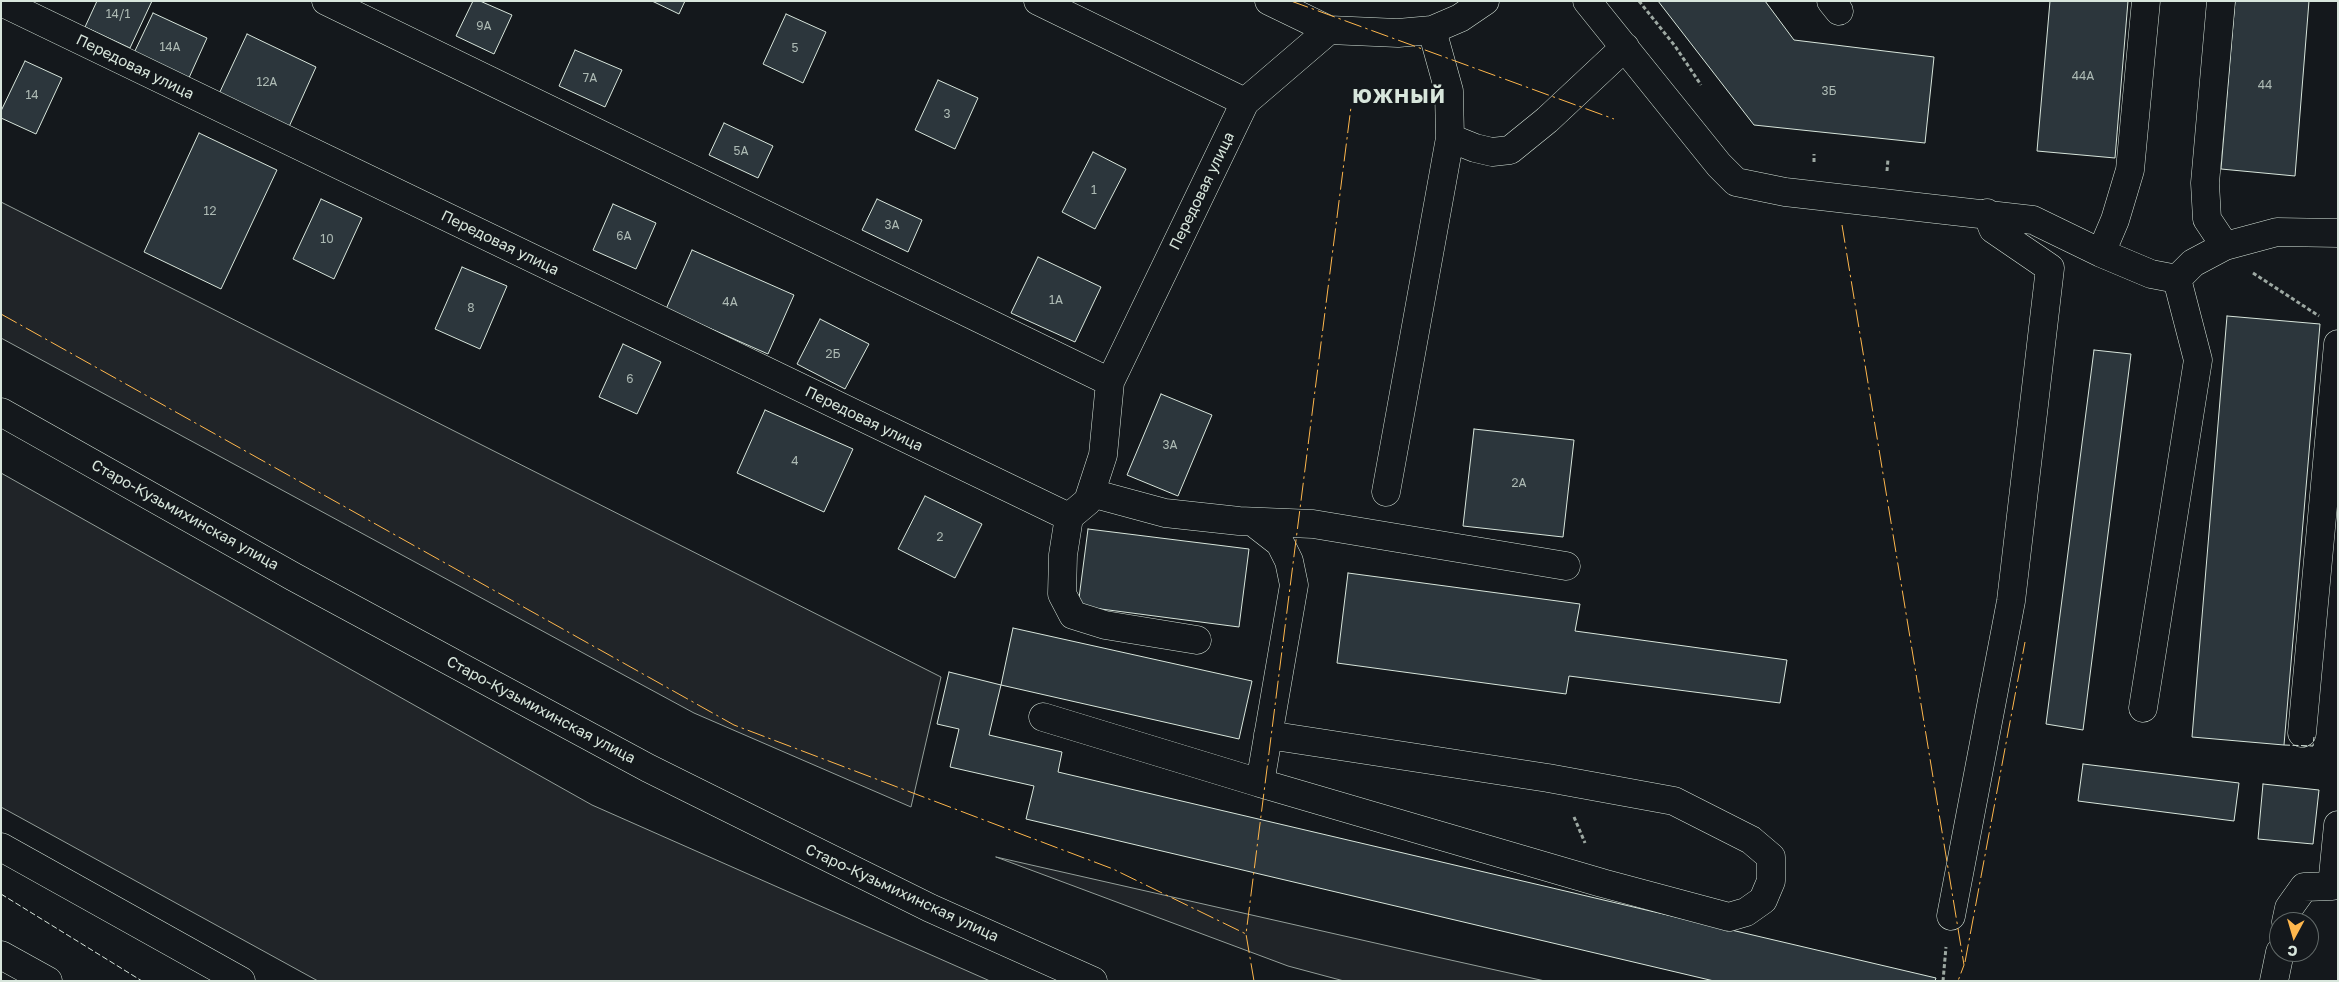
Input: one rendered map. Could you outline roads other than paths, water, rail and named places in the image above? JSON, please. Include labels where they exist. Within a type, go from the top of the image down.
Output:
[{"type":"street","points":[[326,1],[1110,382]]},
{"type":"street","points":[[1038,1],[1246,102]]},
{"type":"street","points":[[1269,1],[1329,30],[1398,33],[1432,30],[1460,18],[1485,1]]},
{"type":"street","points":[[1587,1],[1719,165],[1736,182],[1785,192],[1987,213],[2034,220],[2101,253],[2151,274],[2177,279]]},
{"type":"street","points":[[2101,253],[2115,220],[2130,170],[2146,1]]},
{"type":"street","points":[[2221,1],[2205,183],[2207,219],[2225,246]]},
{"type":"street","name":"Передовая улица","points":[[1,2],[1069,517],[1088,501],[1103,455],[1110,382],[1246,102],[1329,30]]},
{"type":"street","points":[[1386,492],[1450,138],[1449,91],[1432,30]]},
{"type":"street","points":[[1450,138],[1492,152],[1510,150],[1547,120],[1625,47]]},
{"type":"street","points":[[1951,916],[2011,601],[2050,268],[1993,229],[1987,213]]},
{"type":"street","points":[[2177,279],[2193,263],[2225,246],[2277,232],[2338,233]]},
{"type":"street","points":[[2143,708],[2198,360],[2177,279]]},
{"type":"street","points":[[2302,733],[2338,344]]},
{"type":"street","name":"Старо-Кузьмихинская улица","points":[[1,412],[302,581],[648,768],[930,908],[1093,981]]},
{"type":"street","points":[[1091,493],[1165,513],[1253,522],[1313,524],[1566,566]]},
{"type":"street","points":[[1069,517],[1063,556],[1062,594],[1073,615],[1105,625],[1196,640]]},
{"type":"street","points":[[1253,522],[1280,543],[1288,561],[1294,585],[1260,782]]},
{"type":"street","points":[[1043,717],[1602,884],[1729,917],[1746,912],[1764,900],[1771,881],[1771,857],[1751,840],[1674,801],[1558,780],[1268,735]]},
{"type":"street","points":[[2288,912],[2304,887],[2335,887],[2338,825]]},
{"type":"street","points":[[1,847],[240,981]]},
{"type":"street","points":[[1,955],[48,981]]},
{"type":"street","points":[[2274,981],[2278,962]]},
{"type":"district","name":"ЮЖНЫЙ","points":[[1399,97]]}]
